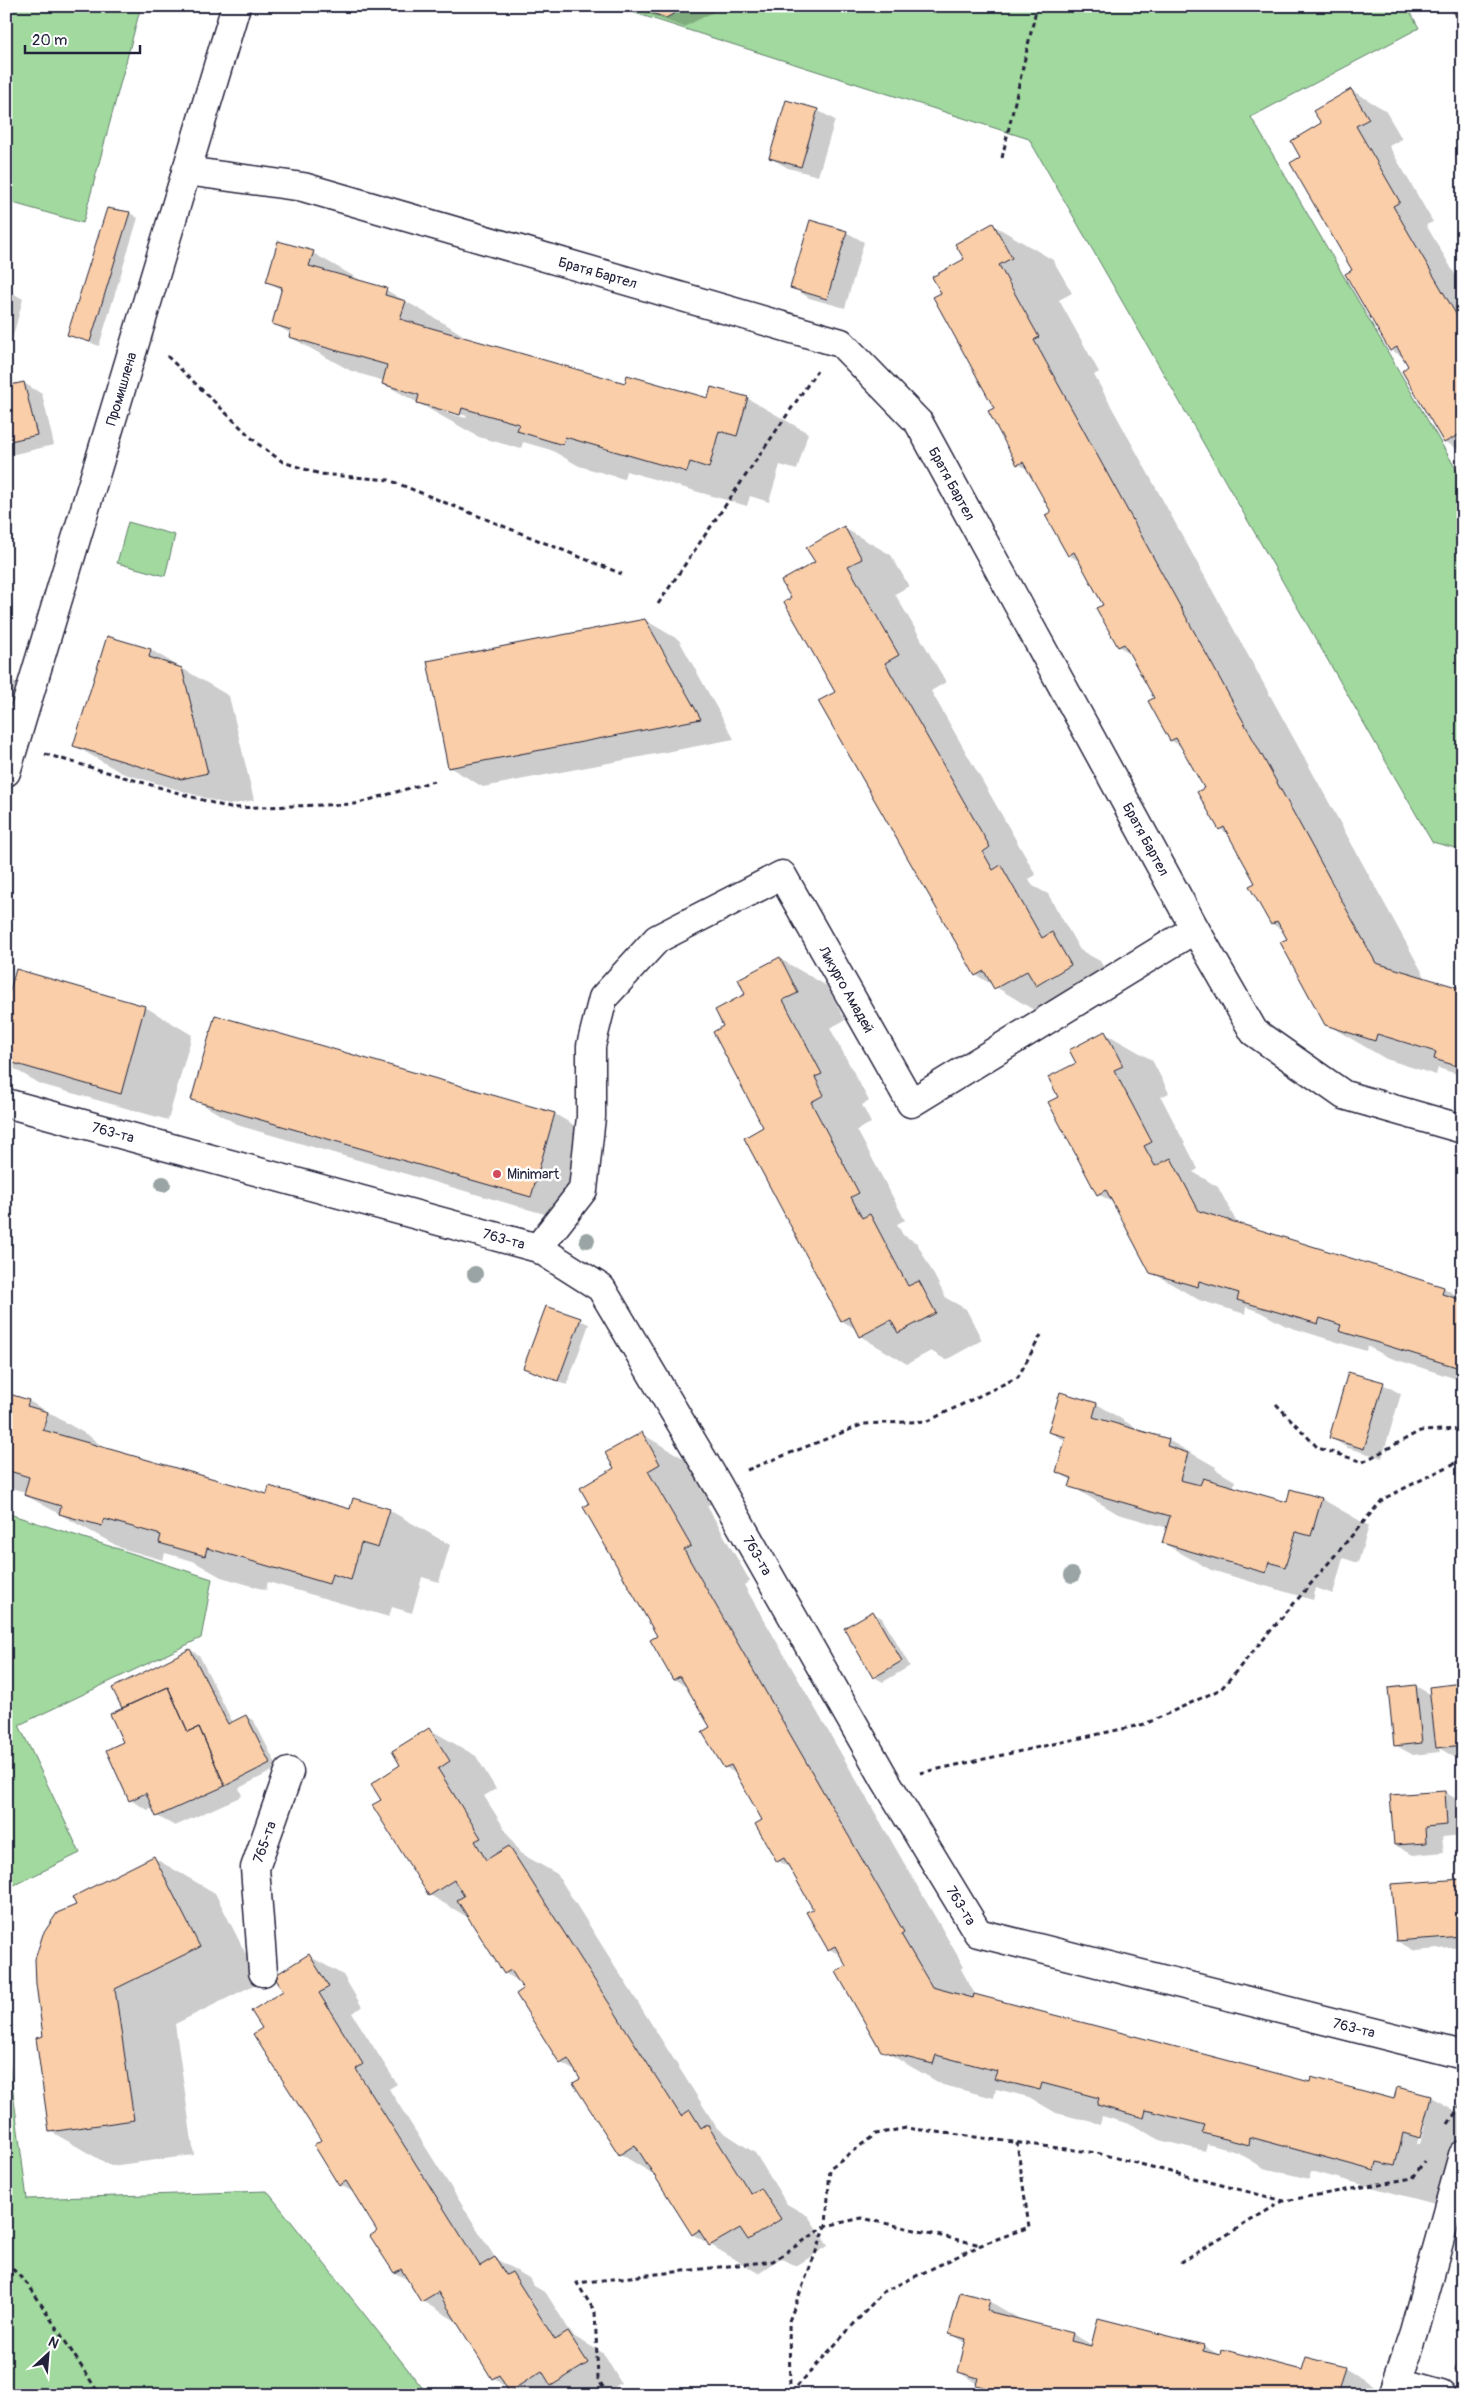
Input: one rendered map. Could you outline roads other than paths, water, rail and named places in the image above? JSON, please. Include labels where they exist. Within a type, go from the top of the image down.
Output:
[{"type":"street","name":"Промишлена","points":[[6,772],[236,6]]},
{"type":"street","name":"Братя Бартел","points":[[186,172],[303,187],[841,343],[919,423],[1195,929],[1254,1032],[1344,1095],[1463,1129]]},
{"type":"street","name":"Ликурго Амадей","points":[[538,1248],[583,1190],[591,1117],[591,1046],[603,998],[657,939],[782,875],[911,1104],[1195,929]]},
{"type":"street","name":"763-та","points":[[6,1103],[538,1248],[602,1288],[716,1482],[886,1781],[978,1934],[1463,2055]]},
{"type":"street","name":"765-та","points":[[263,1972],[255,1868],[289,1772]]},
{"type":"street","points":[[1441,2395],[1395,2389],[1414,2332],[1463,2155]]},
{"type":"place","name":"Minimart","points":[[497,1174]]}]
